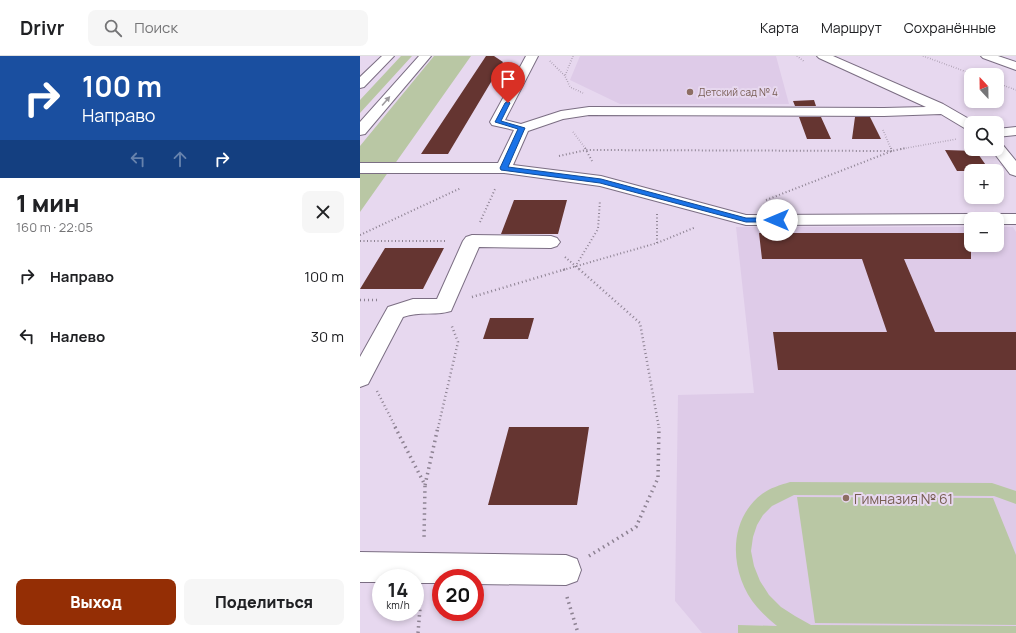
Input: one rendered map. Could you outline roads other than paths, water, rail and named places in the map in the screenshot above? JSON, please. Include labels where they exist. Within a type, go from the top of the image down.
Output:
[{"type":"street","points":[[360,84],[388,56]]},
{"type":"street","points":[[360,131],[425,56]]},
{"type":"street","points":[[532,56],[497,122],[522,128],[561,115],[589,112],[884,112],[944,110]]},
{"type":"street","points":[[823,56],[944,110],[964,122]]},
{"type":"street","points":[[987,56],[1015,66]]},
{"type":"street","points":[[504,168],[522,128]]},
{"type":"street","points":[[1004,133],[1016,132]]},
{"type":"street","points":[[1004,156],[1016,171]]},
{"type":"street","points":[[360,168],[504,168],[601,181],[746,220],[964,219]]},
{"type":"street","points":[[1004,219],[1016,219]]},
{"type":"street","points":[[363,373],[395,312],[413,306],[444,306],[472,241],[551,242]]},
{"type":"street","points":[[360,567],[566,570]]},
{"type":"place","name":"Детский сад № 4","points":[[690,92]]},
{"type":"place","name":"Гимназия № 61","points":[[846,498]]}]
